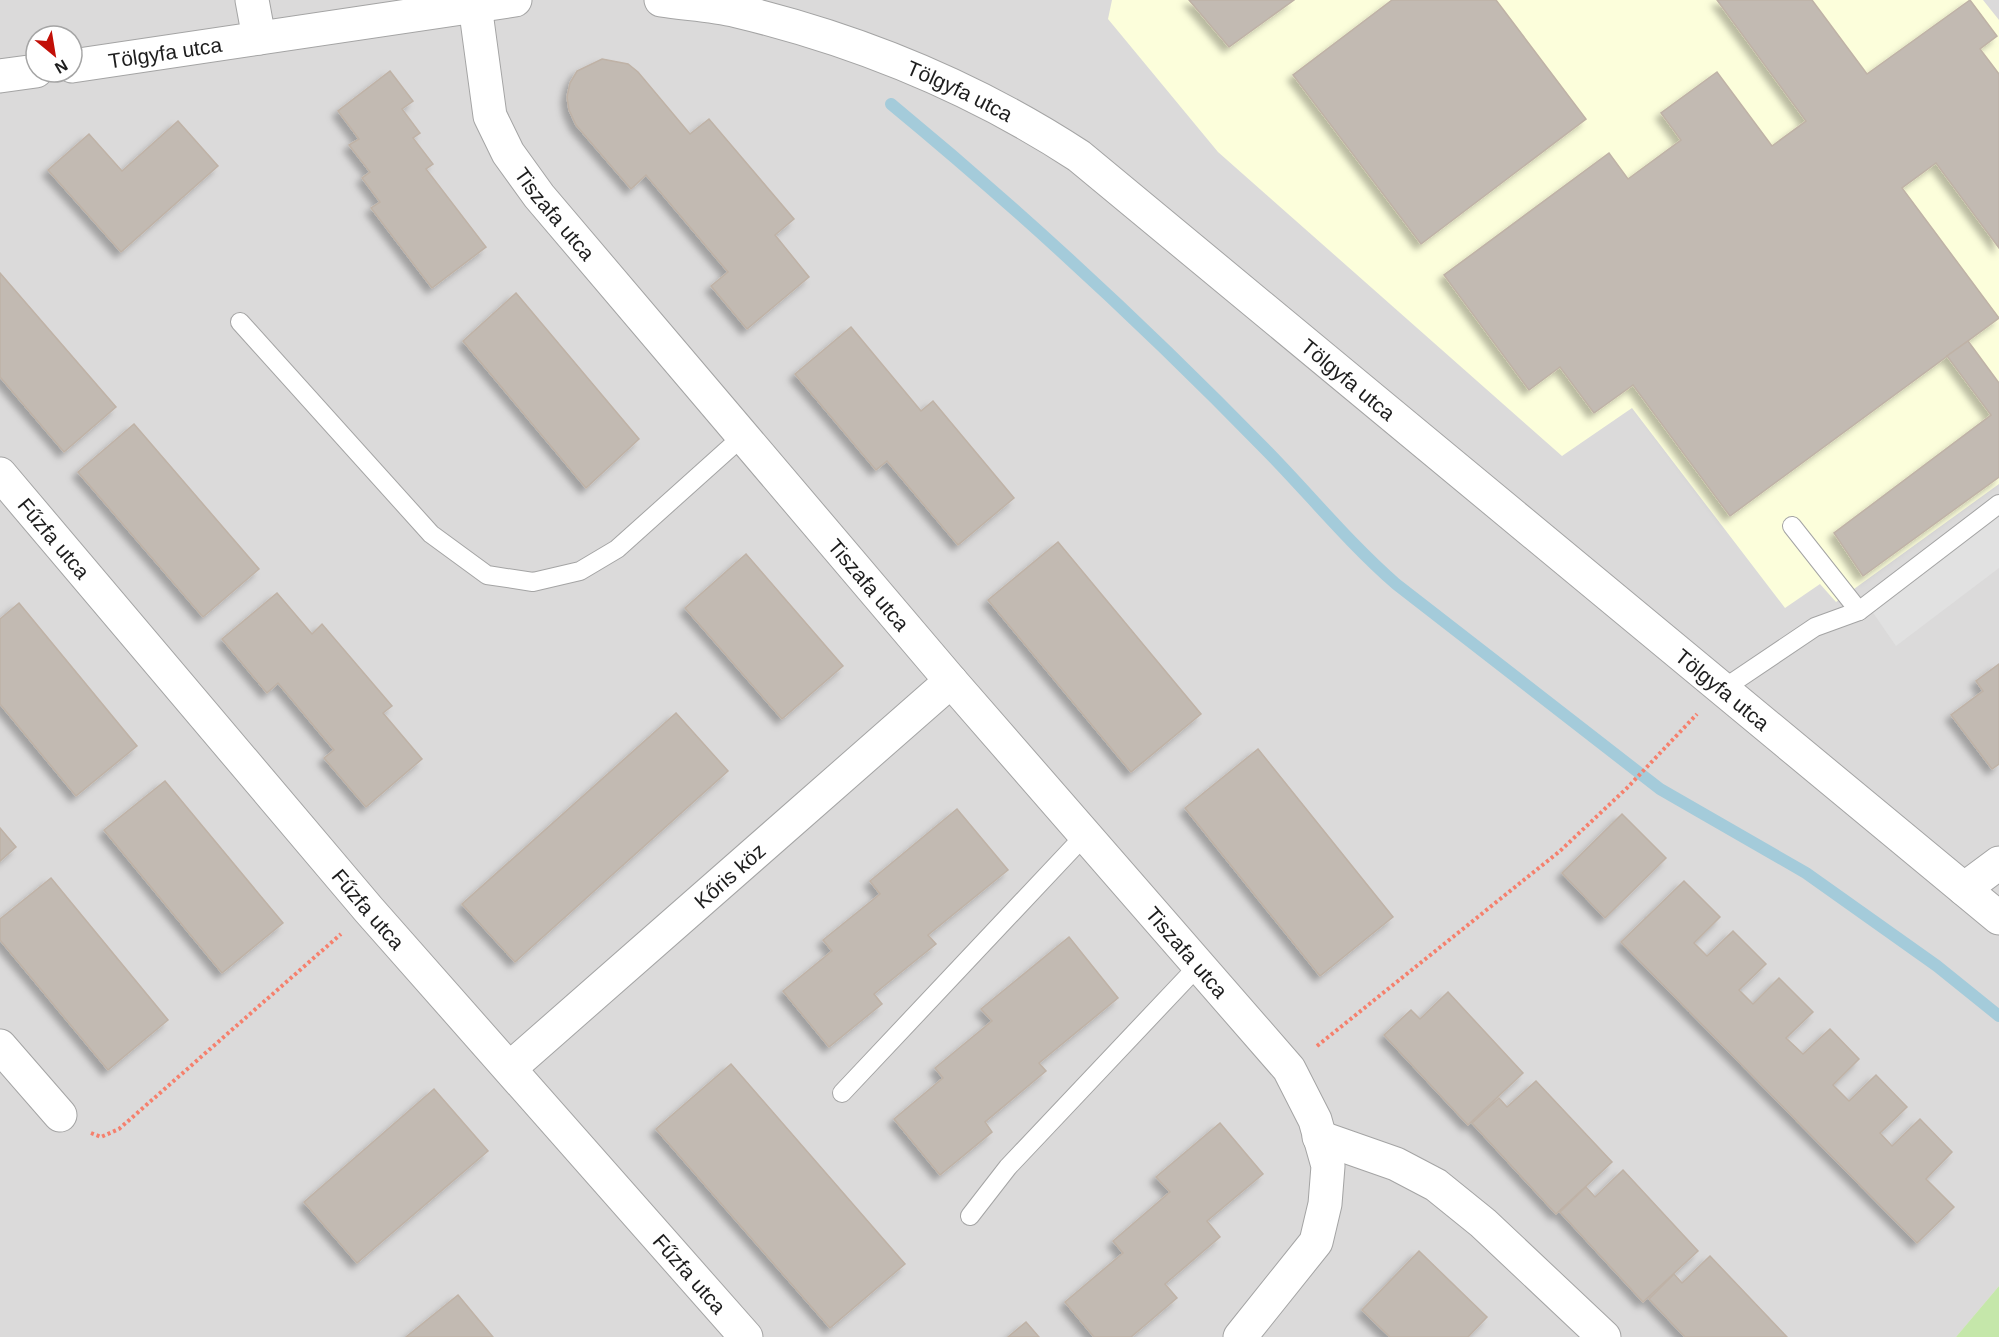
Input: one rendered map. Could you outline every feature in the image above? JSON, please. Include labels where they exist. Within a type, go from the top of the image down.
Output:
[{"type":"street","points":[[252,0],[258,39]]},
{"type":"street","name":"Tölgyfa utca","points":[[84,64],[515,0]]},
{"type":"street","name":"Tölgyfa utca","points":[[660,0],[735,11],[884,56],[953,86],[1034,126],[1079,156],[1999,918]]},
{"type":"street","name":"Tiszafa utca","points":[[475,5],[490,116],[508,153],[539,196],[951,681],[1288,1069],[1314,1120],[1328,1166],[1325,1204],[1316,1242],[1240,1337]]},
{"type":"street","points":[[0,76],[24,73]]},
{"type":"street","name":"Fűzfa utca","points":[[0,474],[369,910],[746,1337]]},
{"type":"street","name":"Kőris köz","points":[[510,1068],[951,681]]},
{"type":"street","points":[[1964,889],[1999,863]]},
{"type":"street","points":[[0,1046],[60,1115]]},
{"type":"street","points":[[1319,1137],[1396,1164],[1436,1185],[1483,1223],[1604,1337]]},
{"type":"lane","points":[[240,322],[431,534],[487,575],[533,582],[580,571],[617,549],[742,436]]},
{"type":"lane","points":[[1723,689],[1815,627],[1859,611],[1999,504]]},
{"type":"lane","points":[[1792,526],[1859,611]]},
{"type":"lane","points":[[842,1093],[1086,834]]},
{"type":"lane","points":[[970,1216],[1008,1167],[1198,966]]},
{"type":"path","points":[[1288,1069],[1560,851],[1627,788],[1656,755],[1723,689]]},
{"type":"path","points":[[60,1115],[83,1130],[101,1137],[119,1129],[369,910]]},
{"type":"shaded area","points":[[0,0],[1999,0],[1999,1286],[1956,1337],[0,1337]]},
{"type":"shaded area","points":[[1112,0],[1983,0],[1999,20],[1999,484],[1836,602],[1820,584],[1785,608],[1632,408],[1562,456],[1218,152],[1108,19]]},
{"type":"shaded area","points":[[1999,504],[1999,568],[1896,646],[1867,604]]},
{"type":"green space","points":[[1999,1286],[1999,1337],[1956,1337]]},
{"type":"building","points":[[1189,0],[1294,0],[1229,47]]},
{"type":"building","points":[[1392,0],[1496,0],[1586,119],[1421,244],[1293,75]]},
{"type":"building","points":[[1717,0],[1812,0],[1867,74],[1970,0],[1997,36],[1980,49],[1999,74],[1999,248],[1936,163],[1902,188],[1999,318],[1730,516],[1633,385],[1594,413],[1560,367],[1529,390],[1444,275],[1609,153],[1628,179],[1681,140],[1661,113],[1717,72],[1772,146],[1806,121]]},
{"type":"building","points":[[602,59],[628,64],[638,72],[690,134],[709,119],[794,219],[775,235],[809,277],[747,329],[711,286],[728,272],[646,175],[631,189],[576,125],[569,110],[567,97],[570,83],[577,71]]},
{"type":"building","points":[[390,71],[413,101],[402,109],[420,133],[413,138],[433,164],[426,169],[486,247],[432,288],[371,208],[380,202],[362,178],[370,172],[349,145],[359,139],[338,111]]},
{"type":"building","points":[[178,121],[218,166],[121,252],[48,170],[89,134],[122,171]]},
{"type":"building","points":[[0,273],[116,407],[64,452],[0,377]]},
{"type":"building","points":[[516,293],[639,439],[586,488],[463,341]]},
{"type":"building","points":[[851,327],[921,411],[933,401],[1014,498],[958,545],[887,461],[876,470],[795,374]]},
{"type":"building","points":[[1968,341],[1999,383],[1999,477],[1863,576],[1834,533],[1991,415],[1947,356]]},
{"type":"building","points":[[134,424],[259,569],[203,617],[78,472]]},
{"type":"building","points":[[1058,542],[1201,714],[1131,772],[988,600]]},
{"type":"building","points":[[746,554],[843,666],[782,719],[685,608]]},
{"type":"building","points":[[277,593],[312,634],[322,624],[392,706],[383,713],[422,759],[366,807],[324,758],[334,750],[278,683],[267,693],[222,639]]},
{"type":"building","points":[[19,603],[137,746],[76,796],[0,704],[0,619]]},
{"type":"building","points":[[1999,664],[1999,764],[1992,769],[1951,715],[1983,691],[1976,681]]},
{"type":"building","points":[[676,713],[728,771],[515,962],[462,904]]},
{"type":"building","points":[[1258,749],[1393,917],[1320,976],[1185,808]]},
{"type":"building","points":[[165,781],[283,923],[222,973],[104,830]]},
{"type":"building","points":[[957,809],[1008,870],[928,935],[936,944],[874,994],[882,1004],[829,1047],[783,991],[832,951],[823,940],[880,894],[870,881]]},
{"type":"building","points":[[1622,814],[1666,858],[1605,918],[1562,873]]},
{"type":"building","points":[[0,828],[16,847],[0,861]]},
{"type":"building","points":[[51,878],[168,1020],[108,1070],[0,940],[0,919]]},
{"type":"building","points":[[1684,881],[1720,917],[1694,943],[1707,956],[1733,931],[1766,964],[1739,990],[1753,1004],[1779,978],[1813,1012],[1786,1038],[1803,1054],[1830,1029],[1859,1059],[1833,1085],[1849,1101],[1876,1075],[1907,1107],[1880,1133],[1892,1146],[1920,1119],[1952,1152],[1926,1179],[1954,1207],[1917,1243],[1621,942]]},
{"type":"building","points":[[1069,937],[1118,998],[1039,1063],[1046,1071],[985,1122],[992,1132],[940,1175],[894,1119],[943,1078],[935,1068],[992,1021],[981,1009]]},
{"type":"building","points":[[1448,992],[1523,1073],[1468,1125],[1384,1035],[1411,1010],[1420,1019]]},
{"type":"building","points":[[731,1064],[905,1264],[830,1328],[656,1129]]},
{"type":"building","points":[[1536,1081],[1612,1162],[1556,1214],[1472,1123],[1499,1098],[1507,1107]]},
{"type":"building","points":[[434,1089],[488,1151],[357,1263],[304,1202]]},
{"type":"building","points":[[1220,1123],[1263,1174],[1207,1221],[1220,1237],[1165,1284],[1177,1298],[1131,1337],[1094,1337],[1065,1302],[1123,1253],[1113,1241],[1170,1192],[1156,1177]]},
{"type":"building","points":[[1623,1170],[1698,1251],[1643,1302],[1560,1212],[1586,1187],[1595,1197]]},
{"type":"building","points":[[1419,1251],[1487,1317],[1468,1337],[1390,1337],[1362,1310]]},
{"type":"building","points":[[1710,1256],[1787,1337],[1685,1337],[1649,1299],[1674,1274],[1682,1283]]},
{"type":"building","points":[[458,1295],[493,1337],[406,1337]]},
{"type":"building","points":[[1026,1322],[1039,1337],[1008,1337]]},
{"type":"waterway","points":[[891,104],[1036,229],[1130,316],[1222,405],[1346,536],[1396,584],[1660,789],[1806,873],[1937,966],[1999,1016]]}]
